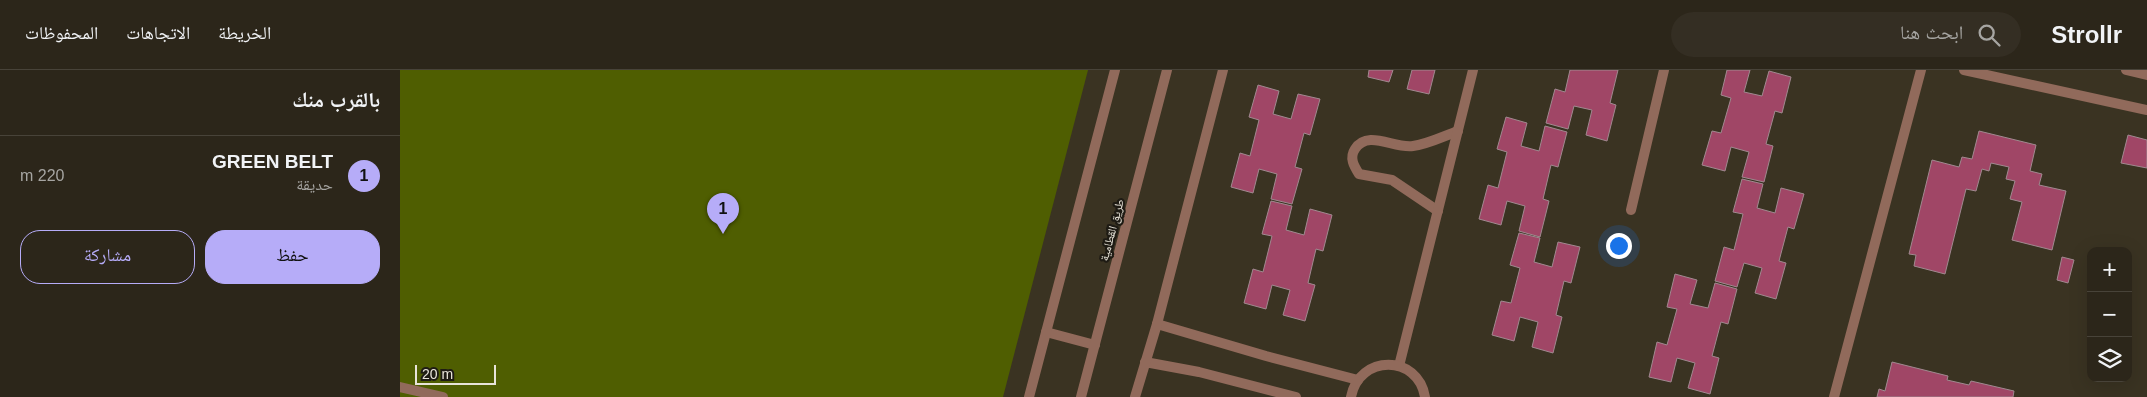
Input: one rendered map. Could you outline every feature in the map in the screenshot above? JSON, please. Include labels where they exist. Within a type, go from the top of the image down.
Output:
[{"type":"street","points":[[1030,397],[1115,70]]},
{"type":"street","name":"طريق القطامية","points":[[1081,397],[1167,70]]},
{"type":"street","points":[[1135,397],[1157,324],[1223,70]]},
{"type":"street","points":[[1399,366],[1473,70]]},
{"type":"street","points":[[1631,210],[1664,70]]},
{"type":"street","points":[[1834,397],[1921,70]]},
{"type":"street","points":[[1964,70],[2147,110]]},
{"type":"street","points":[[2126,70],[2147,75]]},
{"type":"street","points":[[1438,211],[1392,180],[1359,174],[1352,164],[1353,153],[1359,143],[1370,139],[1402,146],[1413,146],[1458,131]]},
{"type":"street","points":[[1157,324],[1266,356],[1358,380]]},
{"type":"street","points":[[1046,332],[1095,346]]},
{"type":"street","points":[[1145,362],[1199,372],[1296,397]]},
{"type":"street","points":[[1351,397],[1358,380],[1364,373],[1381,365],[1399,366],[1413,374],[1419,380],[1427,396]]},
{"type":"street","points":[[400,387],[443,397]]},
{"type":"green space","points":[[400,70],[1088,70],[1003,397],[400,397]]},
{"type":"building","points":[[1369,70],[1393,70],[1389,82],[1368,77]]},
{"type":"building","points":[[1412,70],[1435,70],[1429,94],[1407,89]]},
{"type":"building","points":[[1570,70],[1618,70],[1610,103],[1616,105],[1607,141],[1586,135],[1592,110],[1574,106],[1568,129],[1546,123],[1555,89],[1565,92]]},
{"type":"building","points":[[1727,70],[1750,70],[1744,92],[1762,96],[1769,71],[1791,77],[1782,113],[1775,111],[1766,144],[1773,146],[1764,182],[1742,177],[1749,152],[1731,147],[1725,171],[1702,165],[1712,131],[1721,133],[1731,98],[1721,95]]},
{"type":"building","points":[[1258,85],[1279,91],[1273,114],[1291,119],[1298,94],[1320,99],[1310,135],[1304,133],[1295,167],[1302,169],[1292,204],[1271,199],[1277,174],[1259,169],[1253,193],[1231,187],[1240,153],[1250,156],[1259,120],[1249,117]]},
{"type":"building","points":[[1506,117],[1527,123],[1521,146],[1539,151],[1545,126],[1567,132],[1558,167],[1551,165],[1543,199],[1549,201],[1540,237],[1519,231],[1525,206],[1507,201],[1501,225],[1479,219],[1488,185],[1498,188],[1507,152],[1497,149]]},
{"type":"building","points":[[1979,131],[2036,145],[2030,171],[2042,174],[2039,185],[2066,191],[2052,250],[2012,240],[2022,202],[2010,199],[2015,181],[2006,179],[2009,167],[1991,163],[1989,171],[1982,169],[1976,191],[1966,189],[1945,274],[1914,266],[1916,255],[1909,254],[1932,160],[1959,167],[1962,157],[1972,159]]},
{"type":"building","points":[[2128,135],[2147,140],[2147,168],[2121,163]]},
{"type":"building","points":[[1742,179],[1763,184],[1757,208],[1775,213],[1781,188],[1804,194],[1794,229],[1788,227],[1779,261],[1786,263],[1776,299],[1755,293],[1762,268],[1744,263],[1737,287],[1715,281],[1724,247],[1734,250],[1743,214],[1733,212]]},
{"type":"building","points":[[1271,201],[1292,206],[1286,230],[1304,235],[1310,209],[1332,215],[1323,251],[1316,249],[1308,283],[1315,285],[1305,321],[1283,315],[1290,290],[1272,285],[1266,309],[1244,303],[1253,269],[1263,272],[1272,236],[1262,234]]},
{"type":"building","points":[[1519,233],[1540,238],[1534,262],[1552,267],[1558,242],[1580,247],[1571,283],[1564,281],[1556,315],[1562,317],[1553,353],[1532,347],[1538,322],[1520,317],[1514,341],[1492,335],[1501,301],[1511,303],[1520,268],[1510,265]]},
{"type":"building","points":[[2062,257],[2074,260],[2068,283],[2057,280]]},
{"type":"building","points":[[1675,274],[1697,280],[1690,304],[1708,308],[1715,283],[1737,289],[1728,324],[1721,322],[1712,356],[1719,358],[1710,394],[1688,388],[1695,363],[1677,358],[1671,382],[1649,377],[1657,342],[1667,345],[1677,309],[1667,307]]},
{"type":"building","points":[[1892,362],[1948,376],[1947,380],[1969,385],[1971,381],[2014,391],[2013,397],[1877,397],[1879,389],[1885,391]]},
{"type":"place","name":"GREEN BELT","points":[[723,234]]}]
